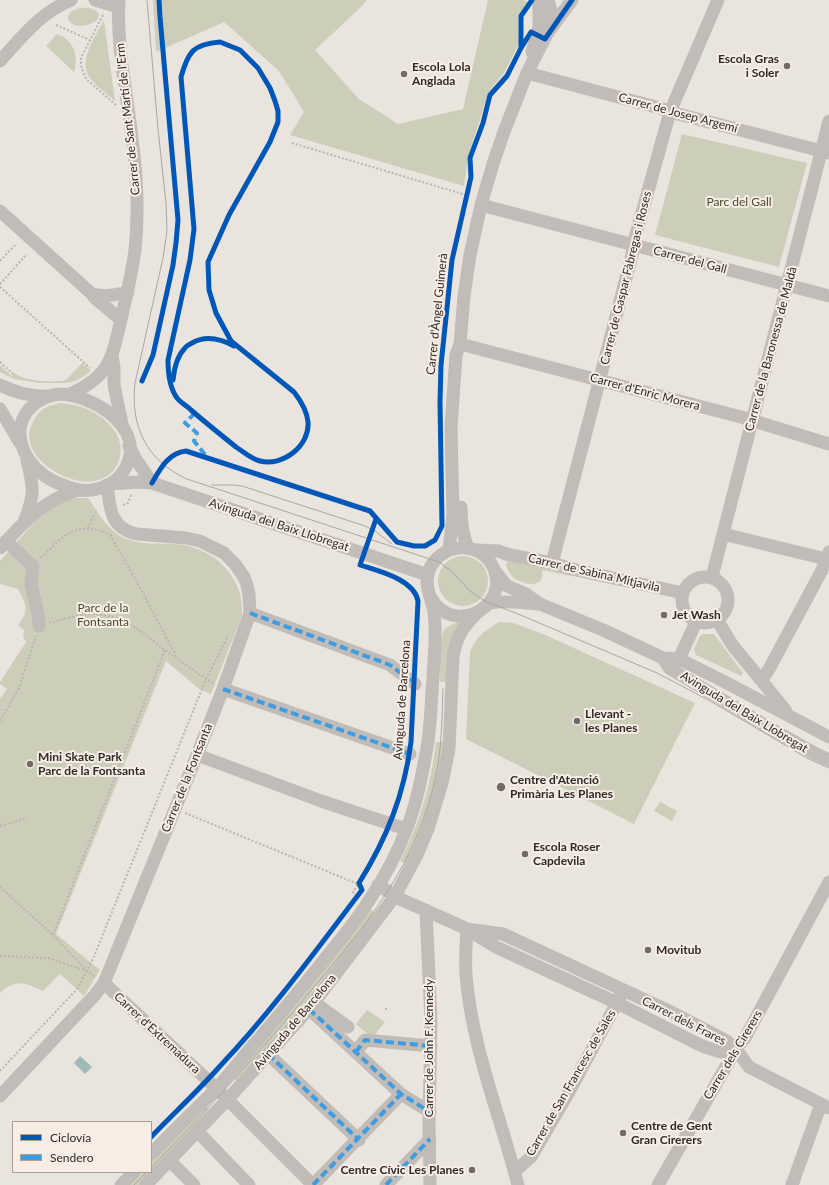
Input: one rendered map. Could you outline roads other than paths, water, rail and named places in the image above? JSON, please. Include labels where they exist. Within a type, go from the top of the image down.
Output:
[{"type":"street","points":[[0,61],[40,18],[61,4],[71,0]]},
{"type":"street","points":[[95,0],[118,4]]},
{"type":"street","name":"Carrer d'Àngel Guimerà","points":[[527,73],[539,27],[539,0]]},
{"type":"street","points":[[547,34],[552,14],[548,0]]},
{"type":"street","name":"Carrer de Gaspar Fàbregas i Roses","points":[[552,563],[670,112],[718,0]]},
{"type":"street","name":"Carrer d'Àngel Guimerà","points":[[471,549],[463,536],[461,524],[459,397],[460,344],[464,296],[470,255],[481,206],[505,129],[527,73],[547,34],[567,1]]},
{"type":"street","name":"Carrer de Sant Martí de l'Erm","points":[[68,395],[90,384],[98,377],[112,355],[128,292],[135,242],[136,173],[120,41],[118,4]]},
{"type":"street","name":"Carrer de Josep Argemí","points":[[527,73],[825,152]]},
{"type":"street","name":"Carrer de la Baronessa de Maldà","points":[[712,577],[788,285],[825,152],[829,121]]},
{"type":"street","name":"Carrer del Gall","points":[[481,206],[829,296]]},
{"type":"street","points":[[0,211],[121,320]]},
{"type":"street","points":[[92,294],[110,296],[128,292]]},
{"type":"street","name":"Carrer d'Àngel Guimerà","points":[[449,550],[453,515],[451,428],[452,406],[456,355],[460,344]]},
{"type":"street","name":"Carrer d'Enric Morera","points":[[460,344],[753,420],[829,444]]},
{"type":"street","name":"Carrer de Sant Martí de l'Erm","points":[[112,355],[114,385],[123,427]]},
{"type":"street","points":[[0,385],[22,394],[33,396],[68,395],[86,399],[97,404],[115,417],[123,427],[129,446],[152,483]]},
{"type":"street","points":[[24,522],[30,506],[33,489],[20,435],[21,424],[25,414],[32,406],[40,399],[52,396]]},
{"type":"street","points":[[0,409],[32,465],[49,479],[58,484],[84,490]]},
{"type":"street","points":[[39,626],[38,614],[31,584],[33,566],[3,545],[24,522],[53,500],[84,490],[101,488],[120,476],[126,467],[130,456],[129,446]]},
{"type":"street","name":"Avinguda del Baix Llobregat","points":[[109,484],[137,482],[152,483],[428,575]]},
{"type":"street","name":"Carrer de la Fontsanta","points":[[0,1096],[104,983],[197,755],[250,614],[250,603],[246,581],[235,564],[224,553],[200,541],[186,538],[137,534],[121,528],[115,521],[110,508],[109,484]]},
{"type":"street","name":"Carrer de la Fontsanta","points":[[84,490],[110,508]]},
{"type":"street","points":[[723,534],[828,555],[822,570],[768,671],[761,680]]},
{"type":"street","points":[[460,547],[471,549],[482,554],[493,568],[497,579],[495,595],[484,609],[476,613],[454,617],[443,625],[439,632],[435,649],[434,612],[427,587],[430,567],[436,560],[449,550],[460,547]]},
{"type":"street","name":"Carrer de Sabina Mitjavila","points":[[471,549],[499,551],[506,554],[552,563],[576,570],[683,593]]},
{"type":"street","points":[[493,568],[496,560],[506,554]]},
{"type":"street","name":"Avinguda del Baix Llobregat","points":[[493,568],[508,586],[526,594],[540,604],[603,630],[663,658],[678,659],[829,737]]},
{"type":"street","points":[[700,577],[712,577],[725,587],[729,599],[728,606],[724,614],[717,620],[712,623],[703,624],[691,619],[686,613],[682,605],[683,593],[685,588],[694,580],[700,577]]},
{"type":"street","points":[[429,594],[436,606],[448,614],[462,616]]},
{"type":"street","name":"Avinguda del Baix Llobregat","points":[[490,603],[513,601],[540,604]]},
{"type":"street","name":"Avinguda de Barcelona","points":[[146,1185],[228,1099],[312,1006],[395,896],[417,855],[436,805],[449,749],[455,644],[460,633],[476,613]]},
{"type":"street","points":[[250,614],[390,665],[414,684]]},
{"type":"street","points":[[717,620],[733,646],[789,716]]},
{"type":"street","points":[[678,659],[696,622]]},
{"type":"street","name":"Avinguda de Barcelona","points":[[152,1153],[216,1088],[280,1015],[368,903],[392,861],[406,829],[419,793],[430,727],[435,649]]},
{"type":"street","name":"Avinguda del Baix Llobregat","points":[[663,658],[669,668],[775,731],[829,760]]},
{"type":"street","points":[[223,688],[410,754]]},
{"type":"street","points":[[197,755],[324,802],[406,829]]},
{"type":"street","name":"Carrer dels Cirerers","points":[[658,1185],[736,1049],[745,1038],[829,882]]},
{"type":"street","name":"Carrer dels Frares","points":[[378,885],[395,896],[467,929],[496,947],[617,1003],[702,1046],[721,1052],[736,1049]]},
{"type":"street","name":"Carrer de John F. Kennedy","points":[[426,910],[432,1022],[430,1185]]},
{"type":"street","points":[[467,929],[466,974],[473,1023],[490,1093],[516,1179]]},
{"type":"street","name":"Carrer dels Frares","points":[[467,929],[503,934],[675,1014],[727,1041],[736,1049]]},
{"type":"street","name":"Carrer d'Extremadura","points":[[104,983],[228,1099],[313,1185]]},
{"type":"street","name":"Carrer de San Francesc de Sales","points":[[516,1179],[531,1157],[569,1092],[623,990]]},
{"type":"street","points":[[312,1006],[348,1027]]},
{"type":"street","points":[[312,1006],[356,1052],[402,1094],[430,1112]]},
{"type":"street","points":[[356,1052],[365,1040],[431,1046]]},
{"type":"street","points":[[736,1049],[749,1067],[825,1106],[792,1185]]},
{"type":"street","points":[[268,1054],[359,1140]]},
{"type":"street","points":[[313,1185],[359,1140],[402,1094]]},
{"type":"street","points":[[197,1131],[249,1185]]},
{"type":"street","points":[[386,1185],[430,1139]]},
{"type":"street","points":[[169,1160],[194,1185]]},
{"type":"street","points":[[121,1185],[133,1173]]},
{"type":"water","points":[[80,1056],[92,1067],[85,1074],[74,1063]]},
{"type":"tram line","points":[[147,0],[166,203],[167,231],[163,258],[135,383],[134,399],[135,414],[144,441],[161,463],[173,472],[187,479],[439,562],[451,571],[471,592],[485,601],[657,673],[712,702],[807,758],[829,768]]},
{"type":"tram line","points":[[212,485],[242,486],[365,526],[375,531],[392,544]]},
{"type":"tram line","points":[[152,1167],[274,1035],[329,969],[377,907],[391,886],[415,841],[432,791],[438,764],[442,726],[443,689]]},
{"type":"tram line","points":[[134,1185],[146,1173]]},
{"type":"place","name":"Escola Gras i Soler","points":[[787,66]]},
{"type":"place","name":"Escola Lola Anglada","points":[[404,74]]},
{"type":"place","name":"Jet Wash","points":[[664,615]]},
{"type":"place","name":"Llevant - les Planes","points":[[577,721]]},
{"type":"place","name":"Mini Skate Park Parc de la Fontsanta","points":[[30,764]]},
{"type":"place","name":"Centre d'Atenció Primària Les Planes","points":[[501,787]]},
{"type":"place","name":"Escola Roser Capdevila","points":[[525,854]]},
{"type":"place","name":"Movitub","points":[[648,950]]},
{"type":"place","name":"Centre de Gent Gran Cirerers","points":[[623,1133]]},
{"type":"place","name":"Centre Cívic Les Planes","points":[[472,1170]]},
{"type":"park label","name":"Parc del Gall","points":[[739,202]]},
{"type":"park label","name":"Parc de la Fontsanta","points":[[103,615]]}]
